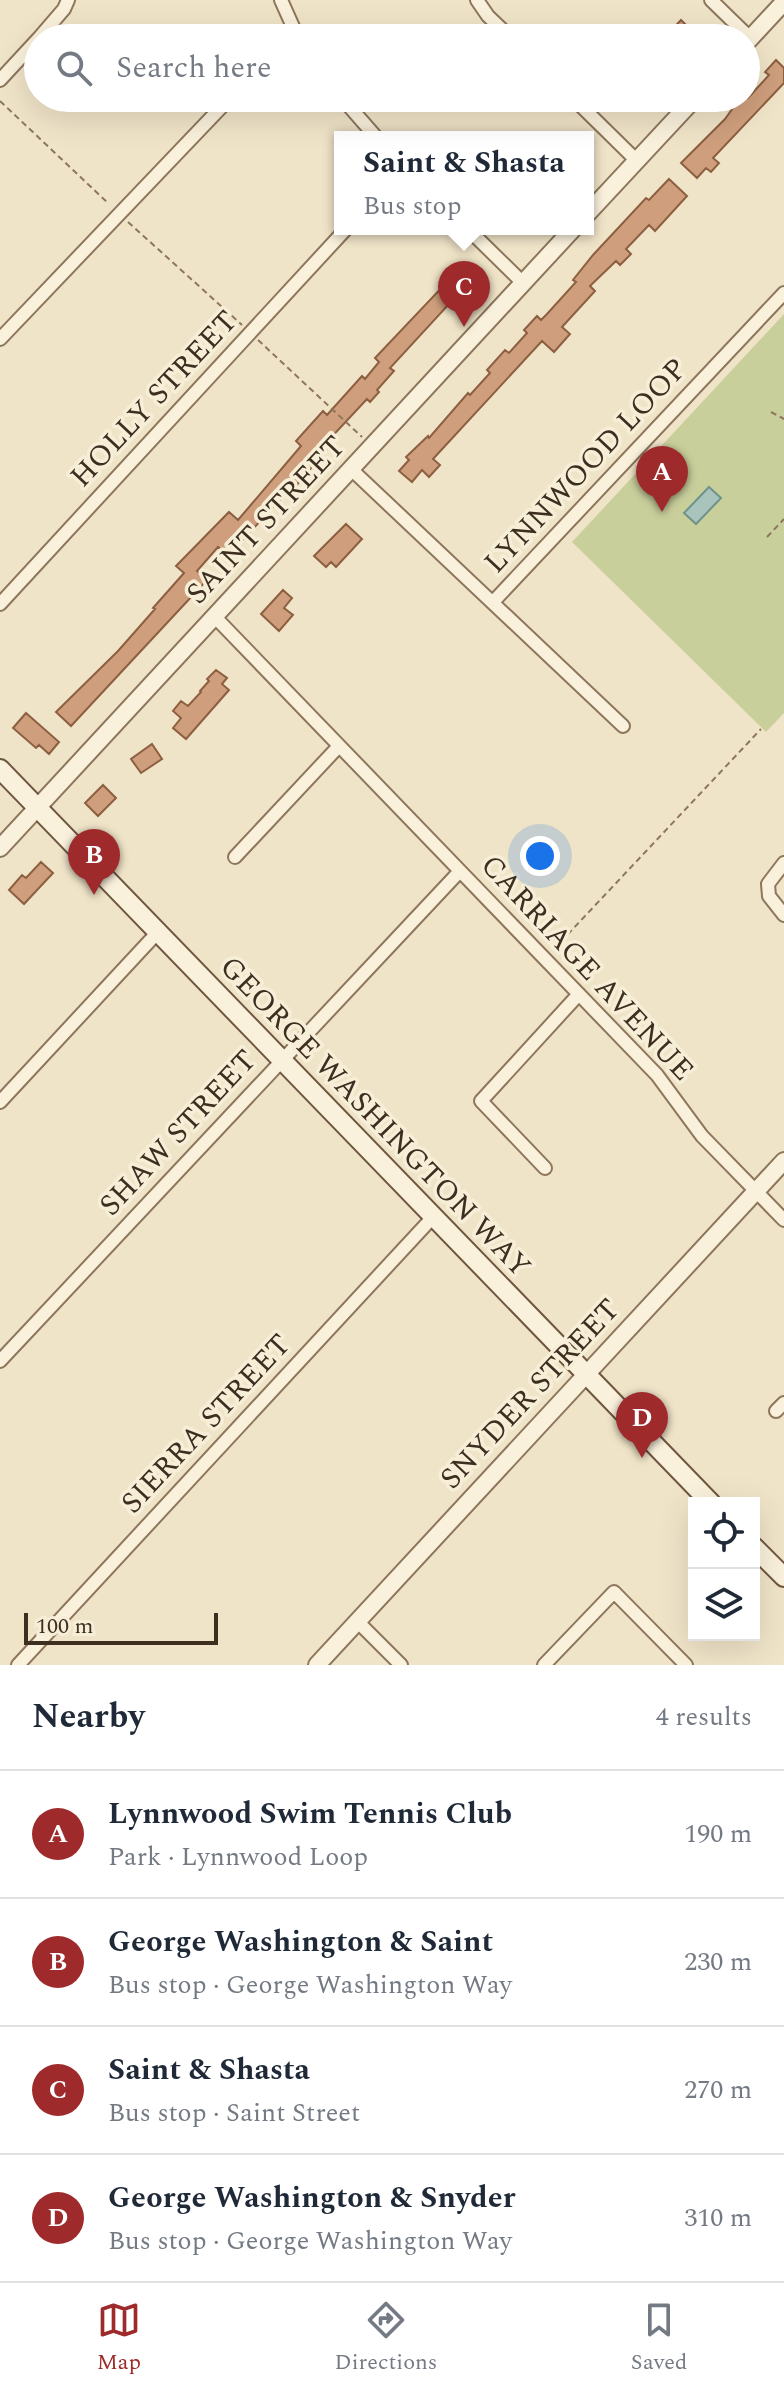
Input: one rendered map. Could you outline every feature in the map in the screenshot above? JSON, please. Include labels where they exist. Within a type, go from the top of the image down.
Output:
[{"type":"main road","name":"GEORGE WASHINGTON WAY","points":[[0,769],[705,1497]]},
{"type":"main road","points":[[760,1553],[784,1577]]},
{"type":"street","points":[[281,0],[290,24]]},
{"type":"street","points":[[477,0],[496,24]]},
{"type":"street","points":[[711,0],[733,24]]},
{"type":"street","points":[[760,28],[784,2]]},
{"type":"street","points":[[50,24],[66,4]]},
{"type":"street","points":[[0,80],[24,53]]},
{"type":"street","points":[[0,339],[217,112]]},
{"type":"street","points":[[354,112],[371,131]]},
{"type":"street","points":[[587,112],[636,160]]},
{"type":"street","points":[[594,206],[682,112]]},
{"type":"street","name":"HOLLY STREET","points":[[0,604],[340,235]]},
{"type":"street","points":[[474,235],[523,283]]},
{"type":"street","name":"SAINT STREET","points":[[0,848],[567,235]]},
{"type":"street","name":"LYNNWOOD LOOP","points":[[351,469],[493,602],[784,293]]},
{"type":"street","points":[[493,602],[623,726]]},
{"type":"street","name":"CARRIAGE AVENUE","points":[[215,617],[657,1075],[702,1136],[784,1220]]},
{"type":"street","points":[[235,857],[339,746]]},
{"type":"street","points":[[784,863],[768,884],[769,896],[784,915]]},
{"type":"street","name":"SHAW STREET","points":[[0,1361],[460,871]]},
{"type":"street","points":[[0,1102],[157,933]]},
{"type":"street","points":[[545,1168],[481,1101],[579,994]]},
{"type":"street","name":"SNYDER STREET","points":[[317,1665],[784,1161]]},
{"type":"street","name":"SIERRA STREET","points":[[18,1665],[433,1217]]},
{"type":"street","points":[[544,1665],[614,1592],[686,1665]]},
{"type":"street","points":[[357,1621],[401,1665]]},
{"type":"path","points":[[0,101],[362,438]]},
{"type":"path","points":[[771,412],[784,419]]},
{"type":"path","points":[[767,537],[784,519]]},
{"type":"path","points":[[553,950],[761,729]]},
{"type":"green space","points":[[784,314],[784,713],[766,732],[572,542]]},
{"type":"water","points":[[709,487],[721,498],[696,524],[684,513]]},
{"type":"building","points":[[776,60],[784,68],[784,83],[760,108],[760,85],[769,75],[765,72]]},
{"type":"building","points":[[730,112],[757,112],[713,158],[719,163],[711,172],[706,168],[697,178],[681,163]]},
{"type":"building","points":[[669,179],[687,196],[655,231],[649,225],[626,249],[631,254],[620,265],[616,261],[590,286],[595,291],[562,327],[570,334],[554,352],[542,341],[433,459],[440,465],[429,477],[422,470],[412,482],[399,471],[409,460],[406,457],[429,438],[468,393],[470,395],[505,350],[509,353],[527,333],[524,330],[537,316],[541,320],[547,314],[576,282],[573,280],[593,255],[646,198],[649,200]]},
{"type":"building","points":[[464,264],[477,275],[458,296],[461,300],[453,309],[448,305],[390,368],[394,371],[377,390],[379,392],[370,402],[367,399],[324,445],[327,449],[290,493],[288,491],[228,556],[218,547],[197,571],[207,580],[71,726],[56,712],[118,651],[155,609],[184,573],[176,566],[229,512],[238,520],[301,446],[296,441],[323,411],[327,415],[362,376],[365,379],[379,362],[375,358]]},
{"type":"building","points":[[346,524],[362,539],[336,567],[331,562],[326,567],[314,556]]},
{"type":"building","points":[[283,590],[292,598],[284,608],[293,615],[279,631],[261,614]]},
{"type":"building","points":[[216,670],[227,678],[222,684],[229,690],[186,739],[173,728],[181,718],[173,711],[181,701],[188,706]]},
{"type":"building","points":[[26,713],[59,742],[49,754],[39,745],[36,748],[13,728]]},
{"type":"building","points":[[152,744],[162,759],[141,773],[131,759]]},
{"type":"building","points":[[103,785],[116,798],[98,816],[85,803]]},
{"type":"building","points":[[41,862],[53,873],[24,904],[9,890],[22,875],[26,878]]},
{"type":"place","name":"Saint & Shasta","points":[[464,327]]},
{"type":"place","name":"Lynnwood Swim Tennis Club","points":[[662,512]]},
{"type":"place","name":"George Washington & Saint","points":[[94,895]]},
{"type":"place","name":"George Washington & Snyder","points":[[642,1458]]}]
